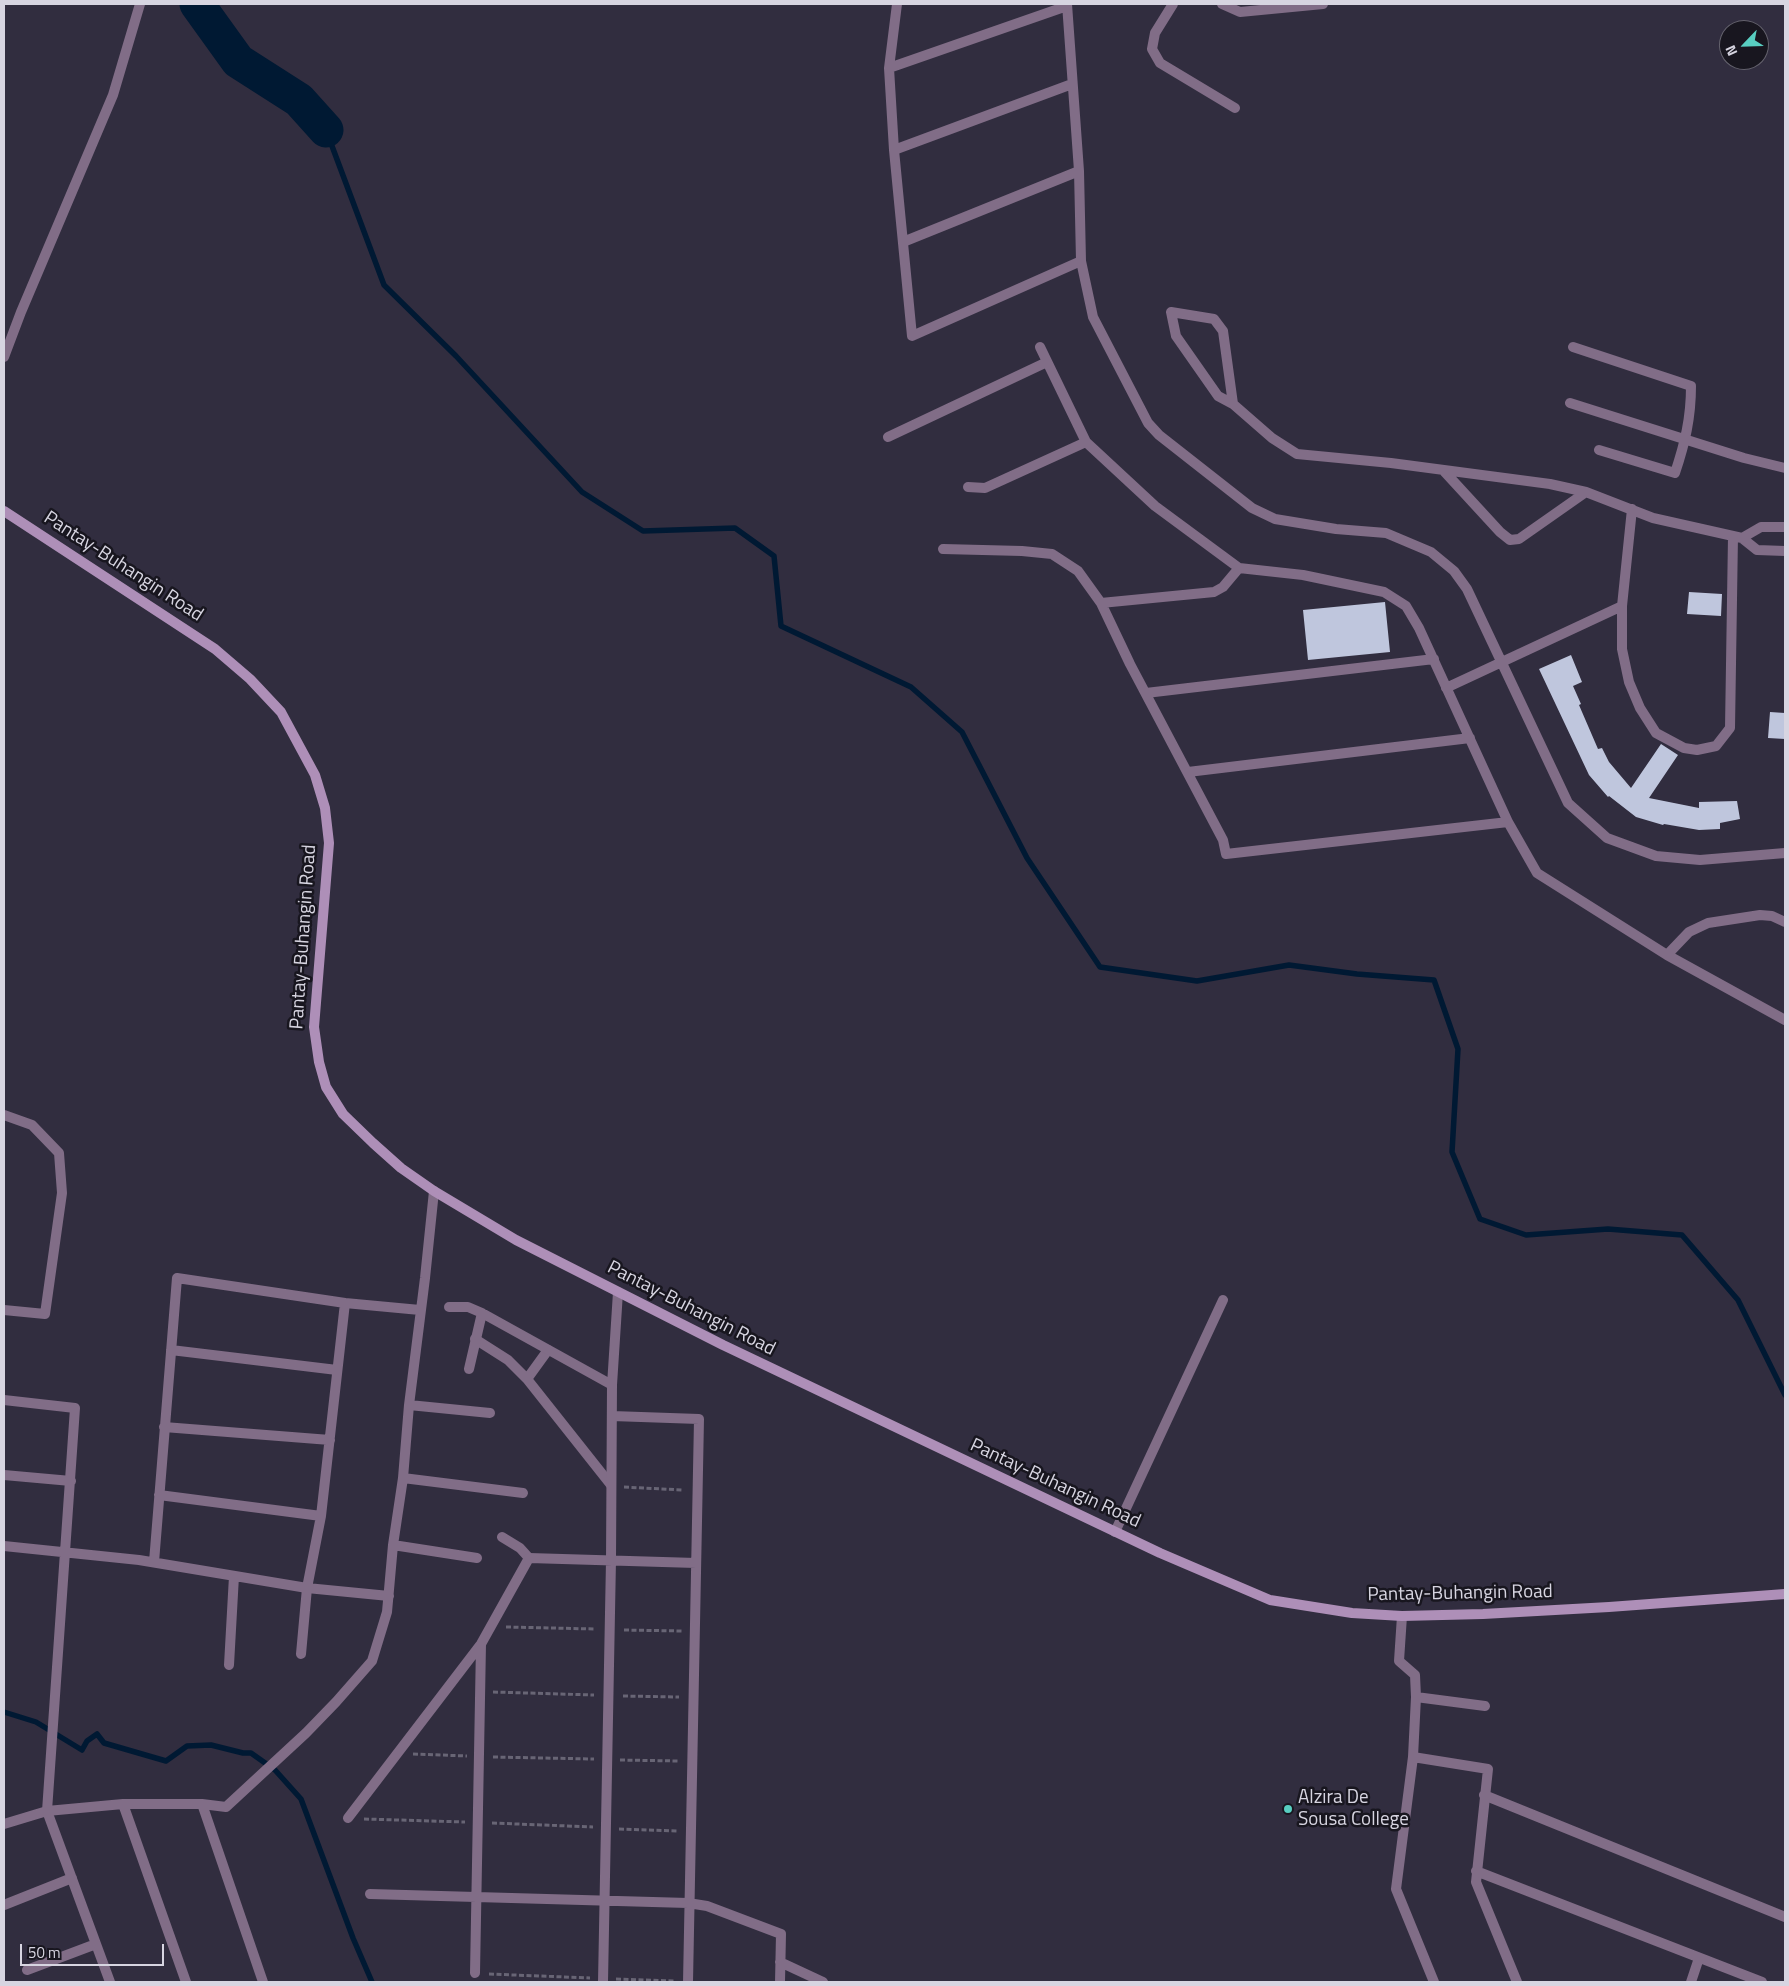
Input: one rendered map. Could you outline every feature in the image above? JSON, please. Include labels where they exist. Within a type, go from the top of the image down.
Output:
[{"type":"street","points":[[4,357],[21,312],[113,95],[140,4]]},
{"type":"street","points":[[897,4],[889,68],[894,150],[912,336],[1081,261]]},
{"type":"street","points":[[1173,4],[1155,33],[1152,49],[1160,63],[1235,108]]},
{"type":"street","points":[[1222,4],[1240,12],[1323,4]]},
{"type":"street","points":[[889,68],[1067,5],[1079,171],[1081,261],[1093,317],[1148,423],[1159,435],[1252,508],[1275,519],[1336,529],[1386,533],[1431,552],[1454,571],[1467,589],[1568,803],[1607,838],[1656,856],[1700,860],[1785,853]]},
{"type":"street","points":[[894,150],[1072,84]]},
{"type":"street","points":[[903,242],[1079,171]]},
{"type":"street","points":[[1233,404],[1223,331],[1214,319],[1171,312],[1176,336],[1218,396],[1233,404],[1272,438],[1297,454],[1391,463],[1550,484],[1586,492],[1654,518],[1738,537],[1757,550],[1785,551]]},
{"type":"street","points":[[1040,347],[1086,442],[1155,506],[1239,568],[1303,575],[1384,592],[1406,606],[1434,659],[1508,822],[1537,873],[1667,955],[1785,1020]]},
{"type":"street","points":[[1573,347],[1691,386],[1691,408],[1686,438],[1675,473],[1599,450]]},
{"type":"street","points":[[888,437],[1047,362]]},
{"type":"street","points":[[1570,403],[1686,438],[1744,458],[1785,468]]},
{"type":"street","points":[[968,487],[985,488],[1086,442]]},
{"type":"street","points":[[1443,470],[1500,532],[1510,540],[1518,539],[1586,492]]},
{"type":"street","points":[[1632,509],[1622,606],[1622,649],[1629,682],[1640,708],[1656,733],[1684,748],[1697,750],[1716,746],[1730,728],[1738,537]]},
{"type":"street","name":"Pantay-Buhangin Road","points":[[4,511],[215,649],[250,679],[281,712],[315,775],[325,808],[329,843],[314,1028],[319,1062],[326,1087],[343,1114],[373,1143],[401,1168],[434,1191],[516,1240],[722,1345],[1160,1553],[1270,1600],[1352,1613],[1402,1616],[1618,1607],[1785,1594]]},
{"type":"street","points":[[1738,537],[1761,527],[1785,527]]},
{"type":"street","points":[[943,549],[1022,550],[1052,554],[1078,571],[1101,603],[1223,840],[1226,854],[1508,822]]},
{"type":"street","points":[[1101,603],[1214,592],[1223,587],[1239,568]]},
{"type":"street","points":[[1446,688],[1622,606]]},
{"type":"street","points":[[1146,693],[1434,659]]},
{"type":"street","points":[[1188,772],[1470,738]]},
{"type":"street","points":[[1667,955],[1689,932],[1708,923],[1760,915],[1772,916],[1785,922]]},
{"type":"street","points":[[4,1114],[32,1125],[59,1153],[62,1194],[45,1314],[4,1310]]},
{"type":"street","points":[[4,1824],[47,1810],[123,1804],[202,1804],[226,1807],[306,1733],[372,1660],[388,1612],[393,1545],[403,1478],[409,1405],[434,1191]]},
{"type":"street","points":[[154,1562],[176,1278],[345,1303],[420,1310]]},
{"type":"street","points":[[603,1980],[610,1630],[612,1386],[618,1292]]},
{"type":"street","points":[[1115,1532],[1223,1300]]},
{"type":"street","points":[[301,1654],[308,1588],[321,1516],[345,1303]]},
{"type":"street","points":[[450,1307],[468,1307],[482,1313],[612,1386]]},
{"type":"street","points":[[469,1369],[482,1313]]},
{"type":"street","points":[[475,1339],[508,1360],[527,1380],[612,1485]]},
{"type":"street","points":[[171,1350],[337,1370]]},
{"type":"street","points":[[527,1380],[548,1350]]},
{"type":"street","points":[[4,1400],[75,1408],[47,1810],[110,1982]]},
{"type":"street","points":[[409,1405],[490,1413]]},
{"type":"street","points":[[612,1416],[699,1419],[688,1903],[688,1982]]},
{"type":"street","points":[[164,1427],[330,1440]]},
{"type":"street","points":[[4,1475],[71,1481]]},
{"type":"street","points":[[403,1478],[523,1493]]},
{"type":"street","points":[[159,1496],[321,1516]]},
{"type":"street","points":[[502,1537],[520,1548],[529,1558],[696,1563]]},
{"type":"street","points":[[393,1545],[477,1558]]},
{"type":"street","points":[[4,1546],[154,1562],[308,1588],[389,1596]]},
{"type":"street","points":[[348,1818],[481,1644],[529,1558]]},
{"type":"street","points":[[229,1665],[234,1576]]},
{"type":"street","points":[[1402,1616],[1398,1661],[1415,1675],[1416,1697],[1413,1758],[1396,1889],[1434,1982]]},
{"type":"street","points":[[475,1973],[481,1644]]},
{"type":"street","points":[[1416,1697],[1485,1706]]},
{"type":"street","points":[[1413,1758],[1488,1769],[1476,1882],[1516,1982]]},
{"type":"street","points":[[1484,1795],[1785,1917]]},
{"type":"street","points":[[123,1804],[186,1982]]},
{"type":"street","points":[[202,1804],[262,1982]]},
{"type":"street","points":[[1476,1871],[1762,1982]]},
{"type":"street","points":[[4,1904],[72,1878]]},
{"type":"street","points":[[370,1894],[688,1903],[707,1906],[781,1934],[780,1982]]},
{"type":"street","points":[[27,1970],[96,1944]]},
{"type":"street","points":[[1691,1982],[1699,1958]]},
{"type":"street","points":[[780,1962],[823,1982]]},
{"type":"path","points":[[612,1485],[697,1490]]},
{"type":"path","points":[[491,1627],[695,1632]]},
{"type":"path","points":[[480,1692],[693,1698]]},
{"type":"path","points":[[398,1754],[692,1762]]},
{"type":"path","points":[[348,1818],[691,1832]]},
{"type":"path","points":[[475,1973],[603,1980],[688,1982]]},
{"type":"building","points":[[1689,592],[1722,594],[1721,616],[1687,614]]},
{"type":"building","points":[[1385,602],[1390,652],[1308,660],[1303,610]]},
{"type":"building","points":[[1571,655],[1582,682],[1573,686],[1598,749],[1602,748],[1609,762],[1631,788],[1661,744],[1678,755],[1649,798],[1699,808],[1699,802],[1737,801],[1740,819],[1720,823],[1720,829],[1699,830],[1663,825],[1636,817],[1608,797],[1589,775],[1539,669]]},
{"type":"building","points":[[1770,712],[1785,713],[1785,739],[1768,738]]},
{"type":"waterway","points":[[197,4],[238,61],[299,100],[326,130]]},
{"type":"waterway","points":[[326,130],[384,285],[456,356],[582,492],[643,531],[735,528],[774,556],[781,626],[911,687],[962,732],[1027,858],[1100,967],[1197,981],[1289,965],[1357,974],[1434,980],[1458,1049],[1452,1152],[1480,1219],[1526,1235],[1608,1229],[1682,1235],[1738,1300],[1785,1395]]},
{"type":"waterway","points":[[4,1712],[36,1722],[82,1750],[87,1741],[97,1734],[104,1743],[166,1761],[187,1746],[211,1745],[243,1753],[251,1753],[275,1770],[301,1799],[353,1938],[372,1982]]},
{"type":"place","name":"Alzira De Sousa College","points":[[1288,1809]]}]
